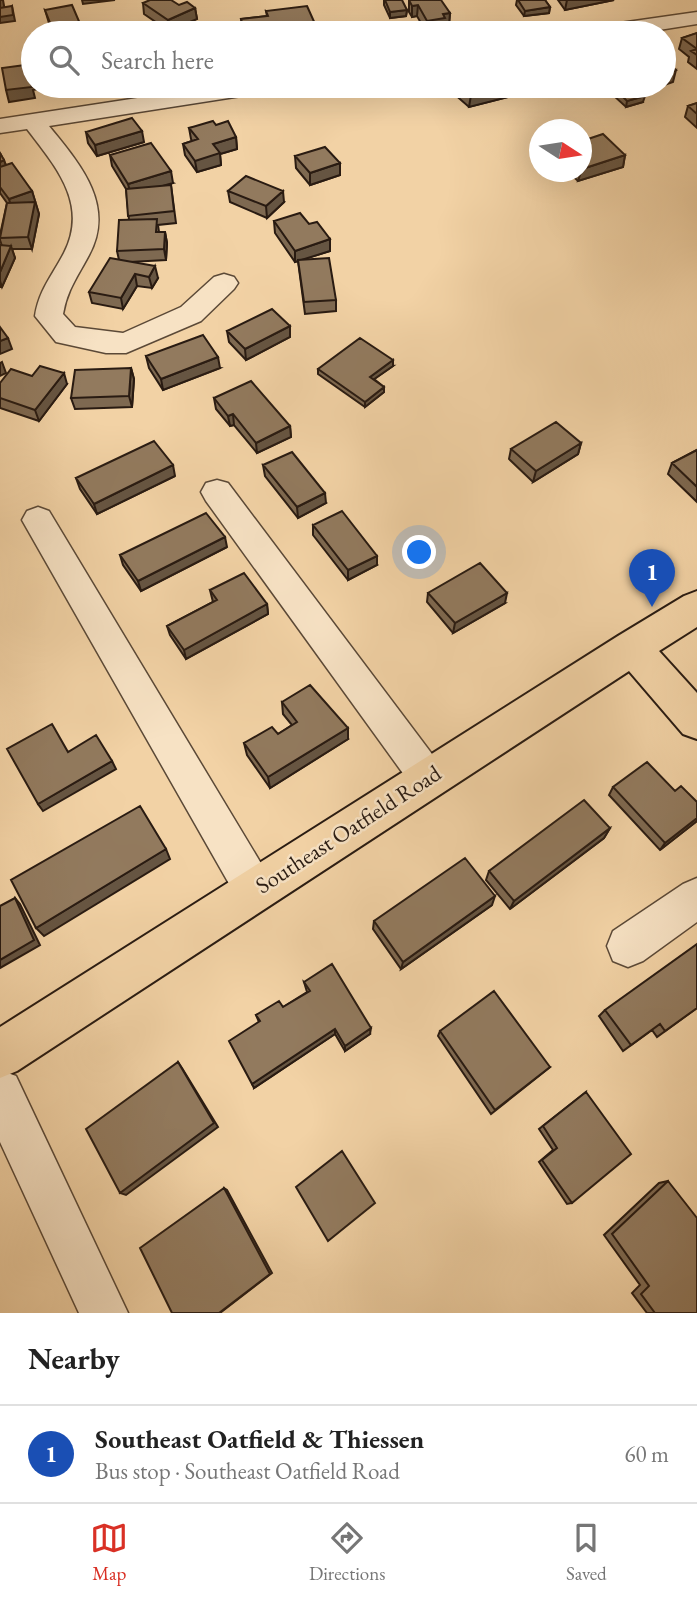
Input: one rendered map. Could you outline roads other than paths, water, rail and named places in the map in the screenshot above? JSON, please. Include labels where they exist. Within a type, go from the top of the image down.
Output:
[{"type":"main road","name":"Southeast Oatfield Road","points":[[0,1054],[697,607]]},
{"type":"main road","points":[[632,648],[697,721]]},
{"type":"street","points":[[676,21],[697,18]]},
{"type":"street","points":[[0,126],[167,98]]},
{"type":"street","points":[[33,121],[81,185],[89,204],[85,240],[52,291],[49,316],[66,335],[106,344],[126,343],[191,314],[224,283]]},
{"type":"street","points":[[217,492],[428,778]]},
{"type":"street","points":[[37,520],[254,889]]},
{"type":"street","points":[[628,946],[697,898]]},
{"type":"street","points":[[0,1092],[104,1313]]},
{"type":"place","name":"Southeast Oatfield & Thiessen","points":[[652,607]]}]
